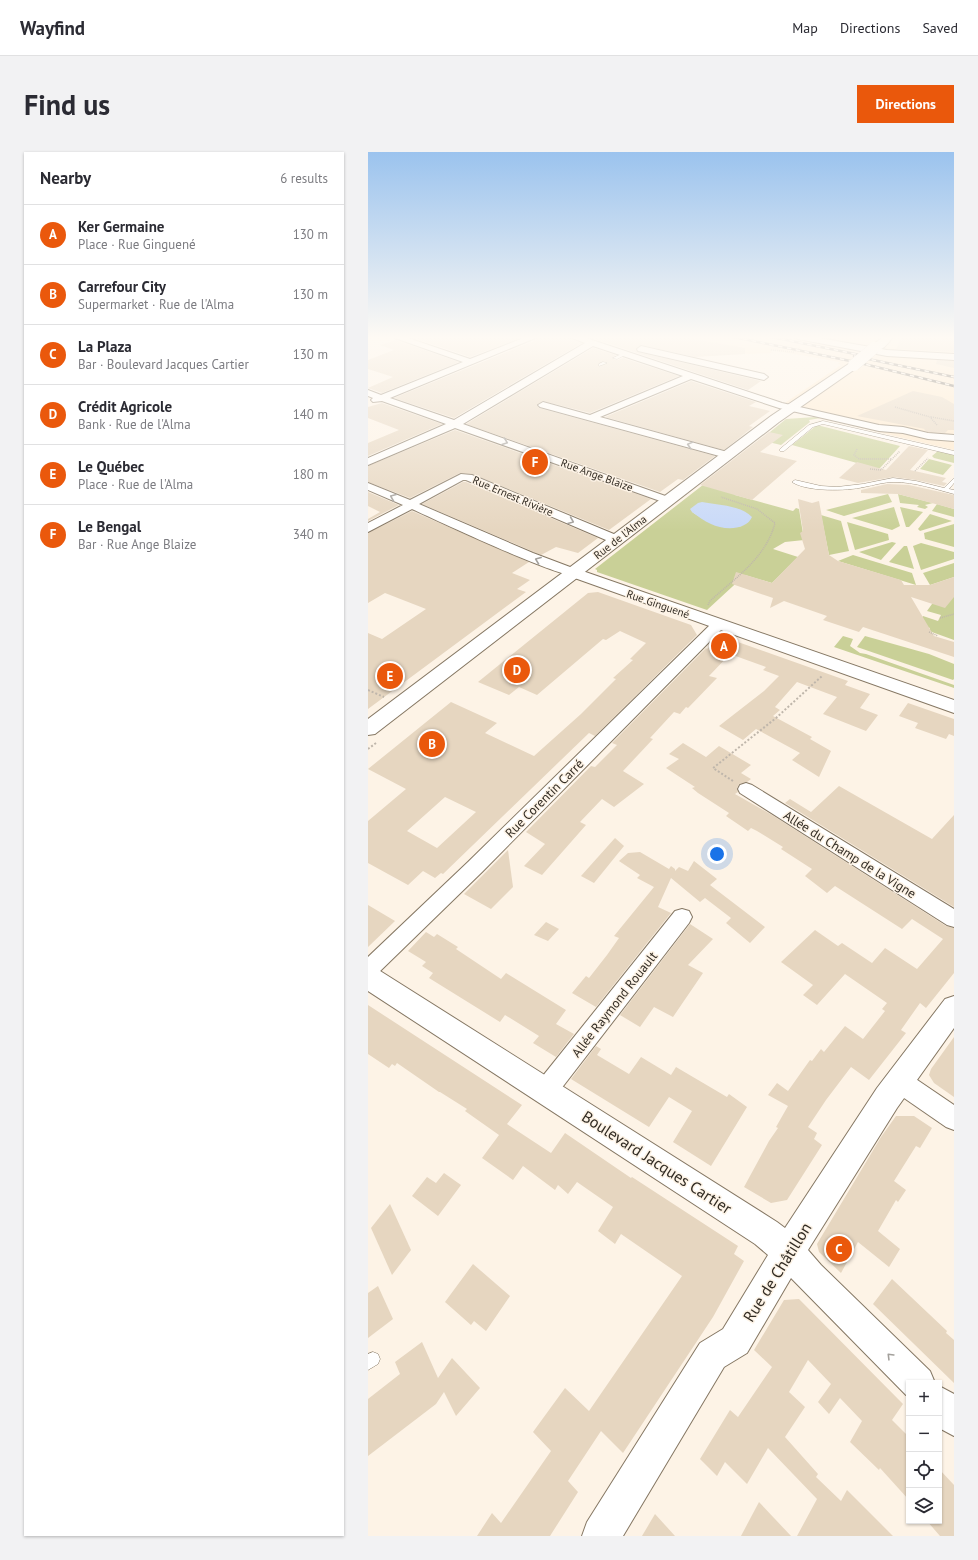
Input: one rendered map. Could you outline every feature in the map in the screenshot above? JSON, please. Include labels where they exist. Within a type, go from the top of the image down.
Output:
[{"type":"main road","name":"Rue de l'Alma","points":[[368,729],[574,574],[667,500],[801,402]]},
{"type":"main road","name":"Rue Ginguené","points":[[574,574],[954,707]]},
{"type":"main road","name":"Boulevard Jacques Cartier","points":[[368,977],[757,1227],[789,1252],[810,1276],[915,1380]]},
{"type":"main road","name":"Rue de Châtillon","points":[[601,1536],[712,1355],[735,1340],[805,1225],[899,1081],[954,1007]]},
{"type":"main road","points":[[942,1407],[954,1418]]},
{"type":"street","name":"Rue Ange Blaize","points":[[392,402],[667,500]]},
{"type":"street","points":[[368,462],[455,424],[493,402]]},
{"type":"street","points":[[590,418],[629,402]]},
{"type":"street","points":[[772,402],[792,408],[862,423],[928,436],[954,438]]},
{"type":"street","points":[[543,405],[728,455]]},
{"type":"street","name":"Rue Ernest Rivière","points":[[368,528],[461,477],[468,477],[617,540]]},
{"type":"street","name":"Rue Ginguené","points":[[368,486],[528,556],[574,574]]},
{"type":"street","name":"Rue Corentin Carré","points":[[368,970],[476,867],[718,625]]},
{"type":"street","name":"Allée du Champ de la Vigne","points":[[746,789],[954,919]]},
{"type":"street","name":"Allée Raymond Rouault","points":[[546,1090],[682,917]]},
{"type":"street","points":[[899,1081],[954,1118]]},
{"type":"lane","points":[[782,450],[811,426],[823,422],[954,453]]},
{"type":"lane","points":[[795,482],[826,489],[854,487],[880,481],[901,480],[954,492]]},
{"type":"lane","points":[[945,490],[954,480]]},
{"type":"path","points":[[895,407],[930,417],[954,421]]},
{"type":"path","points":[[930,417],[938,426]]},
{"type":"path","points":[[870,468],[881,470],[908,442]]},
{"type":"path","points":[[857,449],[854,455],[860,459],[892,459]]},
{"type":"path","points":[[913,474],[937,449]]},
{"type":"path","points":[[711,608],[708,605],[710,601],[763,552],[774,534],[775,523],[768,515],[756,508],[721,497]]},
{"type":"path","points":[[940,618],[954,614]]},
{"type":"path","points":[[929,632],[938,636]]},
{"type":"path","points":[[746,789],[713,768],[776,718],[834,664]]},
{"type":"shaded area","points":[[787,402],[954,402],[954,450],[815,417],[779,407]]},
{"type":"green space","points":[[821,418],[809,420],[810,422],[781,445],[760,440],[786,419]]},
{"type":"green space","points":[[817,425],[900,446],[880,468],[875,468],[792,445]]},
{"type":"green space","points":[[938,451],[954,455],[954,463],[934,458],[932,456]]},
{"type":"green space","points":[[929,459],[952,465],[943,475],[920,469]]},
{"type":"green space","points":[[717,474],[735,495],[793,511],[796,508],[799,509],[804,540],[785,542],[773,549],[798,557],[772,583],[745,575],[707,610],[597,572],[595,569]],"holes":[[[692,512],[742,526],[727,527],[715,525]]]},
{"type":"green space","points":[[888,494],[892,502],[844,516],[826,510]]},
{"type":"green space","points":[[898,494],[933,503],[925,505],[928,507],[925,509],[917,507],[919,505],[900,503]]},
{"type":"green space","points":[[937,504],[954,509],[954,517],[932,511]]},
{"type":"green space","points":[[894,507],[900,526],[892,530],[852,518]]},
{"type":"green space","points":[[900,507],[923,512],[909,527],[906,527]]},
{"type":"green space","points":[[930,514],[952,521],[920,531],[918,529]]},
{"type":"green space","points":[[821,515],[841,521],[849,551],[829,555]]},
{"type":"green space","points":[[847,522],[888,534],[889,540],[855,550]]},
{"type":"green space","points":[[954,524],[954,547],[925,539],[924,533]]},
{"type":"green space","points":[[892,542],[896,543],[881,560],[859,552]]},
{"type":"green space","points":[[921,543],[954,552],[954,559],[921,570],[913,546]]},
{"type":"green space","points":[[904,546],[907,546],[914,569],[889,562]]},
{"type":"green space","points":[[853,555],[912,573],[916,585],[838,561]]},
{"type":"green space","points":[[954,563],[954,577],[930,585],[923,573]]},
{"type":"green space","points":[[954,593],[954,640],[929,631],[930,628],[917,624],[923,616],[938,621],[941,615],[927,611],[932,604]]},
{"type":"green space","points":[[843,636],[853,639],[850,646],[860,653],[954,685],[954,688],[834,647]]},
{"type":"green space","points":[[865,636],[929,654],[954,664],[954,679],[953,680],[857,647]]},
{"type":"water","points":[[702,502],[735,508],[752,517],[749,522],[740,527],[728,528],[716,526],[703,520],[690,509]]},
{"type":"building","points":[[405,402],[482,402],[454,418]]},
{"type":"building","points":[[503,402],[542,402],[537,405],[539,408],[715,456],[683,480],[678,479],[660,492],[466,424]]},
{"type":"building","points":[[545,402],[617,402],[590,413]]},
{"type":"building","points":[[642,402],[755,402],[756,402],[749,406],[770,411],[749,426],[753,427],[724,450],[605,417]]},
{"type":"building","points":[[889,402],[950,402],[954,404],[954,430],[948,430],[945,433],[928,432],[924,430],[925,429],[857,416]]},
{"type":"building","points":[[382,403],[442,424],[368,456],[368,443],[399,430],[368,418],[368,407]]},
{"type":"building","points":[[455,430],[651,499],[609,530],[472,474],[460,473],[410,498],[368,482],[368,466]]},
{"type":"building","points":[[769,432],[783,435],[760,452],[797,461],[752,500],[700,485]]},
{"type":"building","points":[[909,446],[928,450],[910,470],[946,478],[942,482],[947,483],[944,486],[893,477],[858,483],[839,478],[857,462],[886,470]]},
{"type":"building","points":[[463,482],[598,538],[578,553],[556,547],[541,555],[422,504]]},
{"type":"building","points":[[887,484],[909,485],[954,495],[954,509],[898,494],[861,493],[861,490]]},
{"type":"building","points":[[368,492],[399,505],[368,521],[368,519],[380,512],[368,506]]},
{"type":"building","points":[[798,499],[812,503],[819,501],[829,555],[838,561],[901,580],[904,585],[930,585],[954,577],[954,597],[945,608],[911,597],[934,636],[954,642],[954,657],[863,627],[859,632],[823,620],[827,616],[784,601],[770,608],[773,598],[732,584],[736,572],[772,583],[805,549],[800,533],[803,531]]},
{"type":"building","points":[[412,511],[529,562],[512,573],[530,580],[517,589],[526,592],[368,709],[368,633],[382,639],[426,609],[385,593],[368,603],[368,533]]},
{"type":"building","points":[[598,592],[691,625],[697,635],[595,736],[589,733],[443,874],[441,873],[435,878],[423,871],[408,885],[368,863],[368,821],[406,789],[368,769],[451,702],[497,723],[485,733],[534,756],[581,714],[616,679],[613,678],[633,660],[630,659],[646,643],[620,631],[606,640],[603,639],[537,695],[519,687],[509,695],[478,682],[588,593]],"holes":[[[445,797],[476,812],[437,848],[407,831]]]},
{"type":"building","points":[[721,636],[848,681],[845,685],[870,694],[860,708],[878,715],[866,731],[823,714],[837,697],[797,682],[775,707],[780,710],[773,716],[812,737],[810,739],[831,751],[819,777],[792,760],[800,753],[756,729],[743,740],[719,726],[764,691],[779,676],[763,670],[766,667],[730,654],[709,676],[717,678],[688,708],[686,707],[680,714],[674,712],[650,738],[653,739],[623,771],[644,784],[614,807],[602,799],[580,822],[586,825],[542,875],[524,866],[545,844],[526,832],[591,766],[595,767],[617,745],[612,743],[706,648],[707,649]]},
{"type":"building","points":[[908,703],[954,719],[954,736],[949,734],[946,739],[915,728],[918,723],[899,716]]},
{"type":"building","points":[[683,743],[706,757],[719,746],[751,765],[741,773],[751,779],[747,782],[739,784],[737,788],[738,792],[735,794],[772,815],[946,926],[954,928],[954,973],[926,1008],[920,1003],[901,1030],[906,1033],[869,1080],[851,1067],[826,1100],[808,1127],[817,1133],[814,1139],[822,1145],[787,1200],[771,1203],[744,1187],[769,1141],[778,1128],[776,1127],[788,1106],[768,1095],[777,1083],[788,1091],[810,1060],[812,1061],[821,1049],[824,1052],[845,1026],[863,1039],[885,1011],[882,1009],[887,1003],[845,974],[817,1005],[803,995],[813,985],[781,962],[815,930],[838,946],[842,943],[872,963],[885,948],[917,969],[943,939],[912,919],[902,929],[835,886],[827,893],[805,876],[812,869],[781,849],[783,847],[751,828],[748,831],[726,816],[729,813],[698,793],[692,788],[695,787],[666,768],[679,759],[669,754]]},
{"type":"building","points":[[839,786],[932,839],[954,815],[954,907],[785,803],[790,799],[811,812]]},
{"type":"building","points":[[615,838],[624,846],[594,883],[581,876]]},
{"type":"building","points":[[508,850],[513,887],[491,909],[464,894]]},
{"type":"building","points":[[640,852],[669,869],[671,866],[675,869],[675,871],[679,867],[688,871],[694,861],[717,879],[710,885],[765,927],[750,943],[726,923],[731,918],[705,898],[700,902],[671,878],[658,907],[671,913],[596,1007],[572,993],[586,976],[589,978],[607,955],[619,938],[614,936],[654,887],[637,878],[640,875],[619,861],[628,853]]},
{"type":"building","points":[[368,905],[395,921],[368,947]]},
{"type":"building","points":[[546,922],[559,929],[548,941],[534,935]]},
{"type":"building","points":[[690,924],[713,939],[688,965],[703,973],[673,1017],[654,1007],[640,1027],[620,1015]]},
{"type":"building","points":[[426,932],[434,937],[437,934],[458,947],[456,949],[501,979],[506,973],[566,1010],[556,1024],[574,1034],[556,1057],[533,1043],[539,1036],[505,1015],[500,1022],[429,978],[433,973],[422,966],[426,962],[408,951]]},
{"type":"building","points":[[368,1005],[522,1105],[507,1124],[551,1153],[565,1133],[631,1178],[632,1177],[738,1246],[734,1254],[744,1261],[713,1317],[623,1453],[601,1431],[568,1481],[578,1492],[550,1536],[477,1536],[492,1513],[501,1523],[551,1451],[533,1432],[565,1388],[589,1411],[682,1276],[621,1234],[615,1244],[598,1231],[613,1207],[577,1182],[568,1194],[558,1185],[555,1190],[523,1166],[513,1180],[482,1158],[499,1135],[465,1111],[467,1109],[397,1063],[395,1066],[392,1064],[389,1068],[368,1054]]},
{"type":"building","points":[[954,1037],[954,1097],[934,1083],[929,1075],[931,1069]]},
{"type":"building","points":[[596,1046],[601,1049],[597,1055],[629,1074],[641,1057],[671,1075],[676,1067],[727,1097],[729,1094],[747,1107],[711,1166],[673,1142],[692,1111],[669,1097],[649,1127],[571,1079]]},
{"type":"building","points":[[896,1116],[914,1116],[932,1128],[920,1148],[916,1146],[894,1181],[906,1190],[898,1202],[896,1200],[878,1231],[900,1249],[889,1267],[858,1242],[841,1273],[819,1252],[817,1244],[881,1137]]},
{"type":"building","points":[[444,1173],[461,1185],[438,1216],[412,1196],[427,1177],[436,1183]]},
{"type":"building","points":[[390,1204],[411,1250],[392,1275],[371,1228]]},
{"type":"building","points":[[473,1264],[510,1296],[486,1331],[474,1321],[471,1325],[445,1302]]},
{"type":"building","points":[[892,1279],[947,1331],[946,1333],[954,1340],[954,1383],[873,1304]]},
{"type":"building","points":[[378,1286],[393,1319],[368,1338],[368,1293]]},
{"type":"building","points":[[799,1299],[903,1404],[892,1420],[906,1434],[906,1497],[880,1468],[879,1470],[850,1442],[862,1421],[840,1398],[829,1414],[818,1402],[831,1384],[808,1360],[789,1392],[805,1407],[785,1437],[818,1474],[816,1477],[841,1501],[847,1490],[893,1536],[797,1536],[817,1499],[768,1448],[747,1484],[725,1462],[717,1476],[700,1459],[730,1410],[738,1417],[772,1367],[754,1350],[784,1300]]},
{"type":"building","points":[[422,1342],[438,1378],[452,1358],[480,1388],[456,1416],[444,1392],[436,1404],[368,1456],[368,1399],[400,1374],[395,1362]]},
{"type":"building","points":[[942,1472],[954,1485],[954,1536],[940,1536],[930,1524],[942,1524]]},
{"type":"building","points":[[759,1502],[791,1536],[741,1536]]},
{"type":"building","points":[[655,1514],[675,1536],[642,1536]]},
{"type":"place","name":"Le Bengal","points":[[535,462]]},
{"type":"place","name":"Ker Germaine","points":[[724,646]]},
{"type":"place","name":"Crédit Agricole","points":[[517,670]]},
{"type":"place","name":"Le Québec","points":[[390,676]]},
{"type":"place","name":"Carrefour City","points":[[432,744]]},
{"type":"place","name":"La Plaza","points":[[839,1249]]}]
